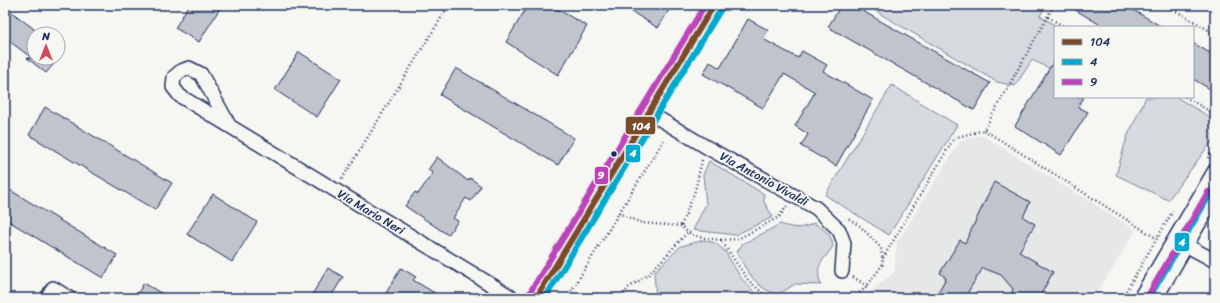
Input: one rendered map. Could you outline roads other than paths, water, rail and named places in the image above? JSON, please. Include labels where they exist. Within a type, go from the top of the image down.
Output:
[{"type":"street","points":[[536,298],[714,5]]},
{"type":"street","name":"Via Mario Neri","points":[[229,125],[200,74],[189,68],[181,71],[174,77],[173,87],[180,96],[513,298]]},
{"type":"street","name":"Via Antonio Vivaldi","points":[[648,112],[816,208],[839,230],[844,243],[842,271]]},
{"type":"street","points":[[1140,298],[1215,170]]},
{"type":"street","points":[[1156,298],[1215,196]]},
{"type":"street","points":[[1175,239],[1215,261]]},
{"type":"street","points":[[46,298],[53,288],[69,298]]}]
